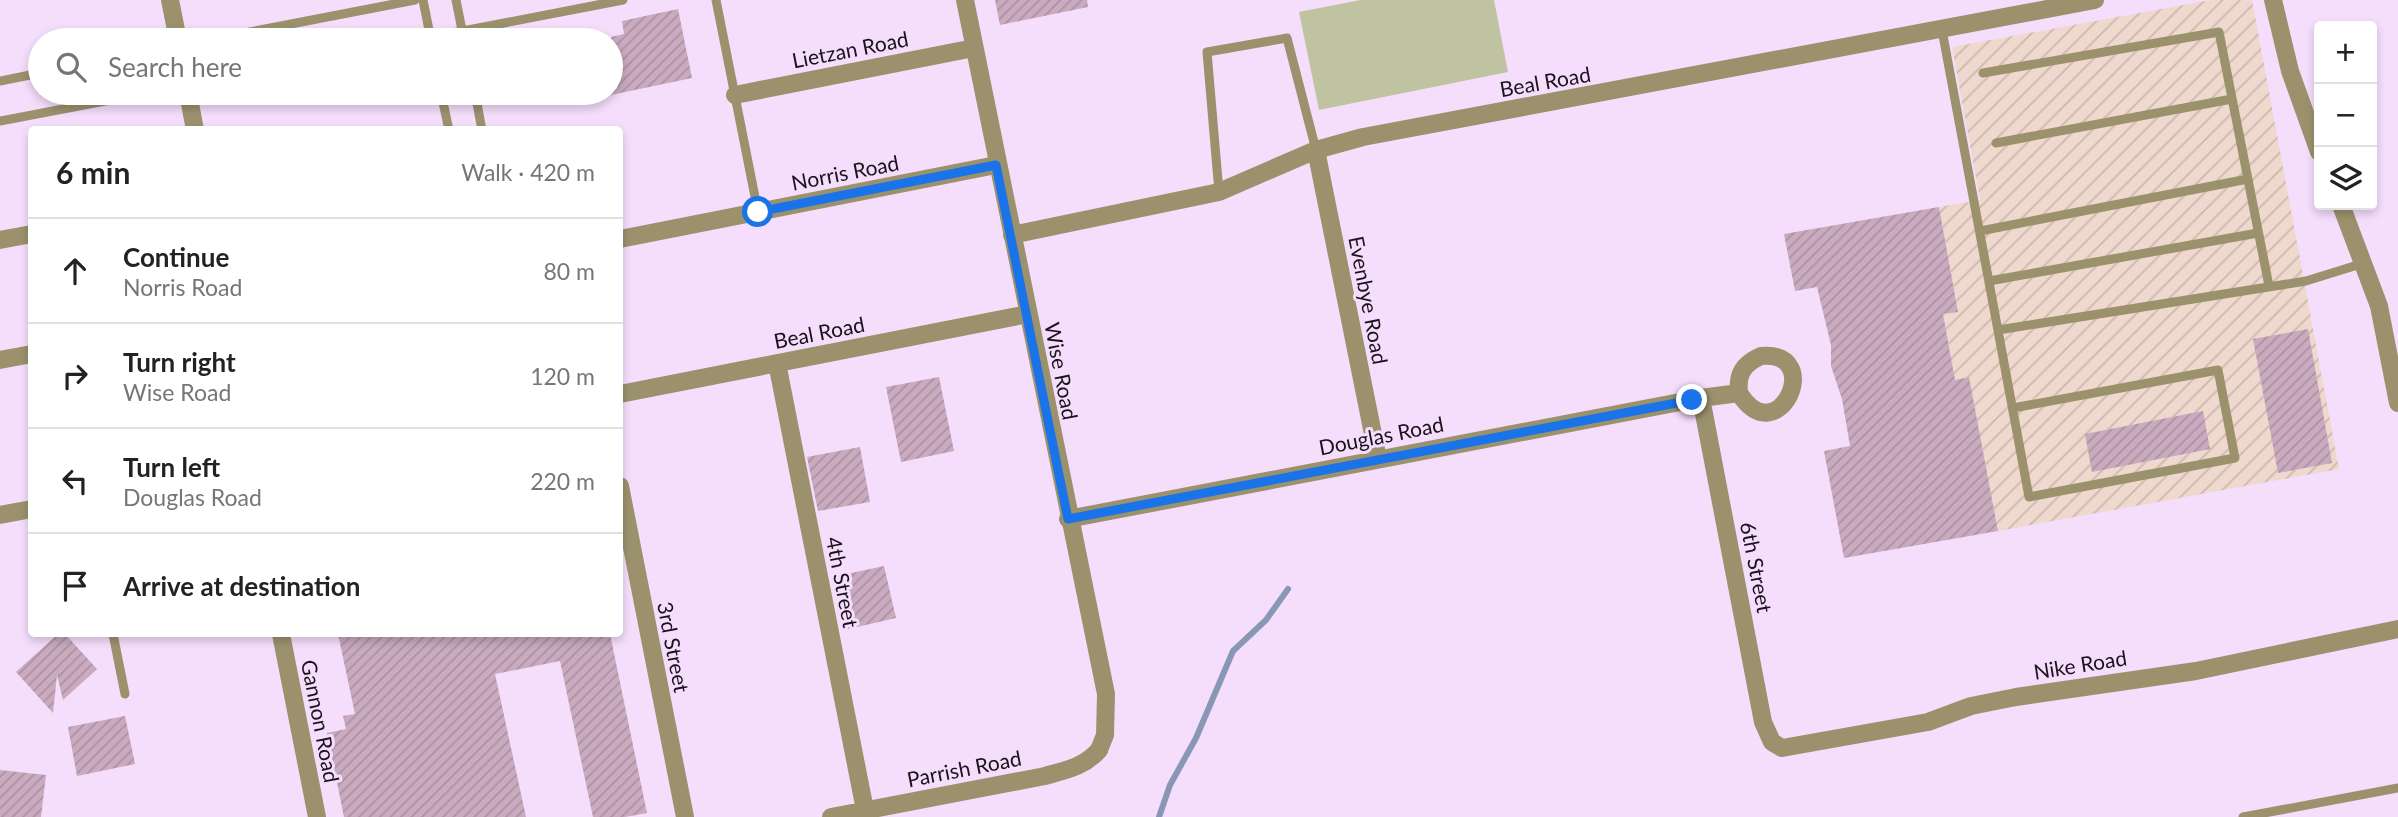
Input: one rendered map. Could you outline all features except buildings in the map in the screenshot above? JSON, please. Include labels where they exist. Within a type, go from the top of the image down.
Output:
[{"type":"street","points":[[170,0],[176,28]]},
{"type":"street","name":"Wise Road","points":[[965,0],[996,165],[1106,694],[1105,735],[1099,750]]},
{"type":"street","name":"Beal Road","points":[[1012,235],[1219,192],[1316,150],[1363,137],[2095,0]]},
{"type":"street","points":[[2273,0],[2290,71],[2317,147]]},
{"type":"street","name":"Lietzan Road","points":[[735,95],[974,48]]},
{"type":"street","points":[[190,105],[194,126]]},
{"type":"street","name":"Evenbye Road","points":[[1316,150],[1378,459]]},
{"type":"street","name":"Norris Road","points":[[623,238],[996,165]]},
{"type":"street","points":[[2343,210],[2379,306],[2398,403]]},
{"type":"street","points":[[0,240],[28,235]]},
{"type":"street","name":"Beal Road","points":[[623,393],[1028,314]]},
{"type":"street","points":[[0,360],[28,355]]},
{"type":"street","name":"4th Street","points":[[777,363],[865,810]]},
{"type":"street","name":"Douglas Road","points":[[1068,519],[1739,393]]},
{"type":"street","name":"6th Street","points":[[1701,398],[1763,722],[1772,742]]},
{"type":"street","name":"3rd Street","points":[[623,501],[685,817]]},
{"type":"street","points":[[0,515],[28,510]]},
{"type":"street","name":"Nike Road","points":[[1772,742],[1782,748],[1798,747],[1928,722],[1970,706],[2196,671],[2398,629]]},
{"type":"street","name":"Gannon Road","points":[[282,637],[317,817]]},
{"type":"street","name":"Parrish Road","points":[[831,817],[1066,771],[1089,761],[1099,750]]},
{"type":"lane","points":[[270,28],[415,0]]},
{"type":"lane","points":[[423,0],[429,28]]},
{"type":"lane","points":[[456,0],[461,28]]},
{"type":"lane","points":[[499,28],[623,0]]},
{"type":"lane","points":[[716,0],[758,212]]},
{"type":"lane","points":[[1942,30],[1980,231],[2012,408],[2029,497],[2235,458],[2218,370],[2012,408]]},
{"type":"lane","points":[[1983,74],[2220,32],[2269,286]]},
{"type":"lane","points":[[1219,192],[1207,52],[1287,38],[1316,150]]},
{"type":"lane","points":[[0,81],[28,75]]},
{"type":"lane","points":[[1996,143],[2232,99]]},
{"type":"lane","points":[[0,121],[84,105]]},
{"type":"lane","points":[[444,105],[448,126]]},
{"type":"lane","points":[[477,105],[481,126]]},
{"type":"lane","points":[[1980,231],[2248,179]]},
{"type":"lane","points":[[1989,281],[2258,233]]},
{"type":"lane","points":[[1998,330],[2306,281],[2365,263]]},
{"type":"lane","points":[[114,637],[125,694]]},
{"type":"lane","points":[[2243,817],[2398,788]]},
{"type":"shaded area","points":[[2211,0],[2252,0],[2339,469],[1998,531],[1969,378],[1955,380],[1943,314],[1958,311],[1939,207],[1980,200],[1952,47]]},
{"type":"green space","points":[[1360,0],[1494,0],[1508,72],[1319,110],[1299,12]]},
{"type":"waterway","points":[[1159,817],[1170,785],[1196,738],[1233,651],[1266,620],[1288,589]]},
{"type":"route","points":[[758,212],[996,165],[1068,519],[1692,400]]}]
